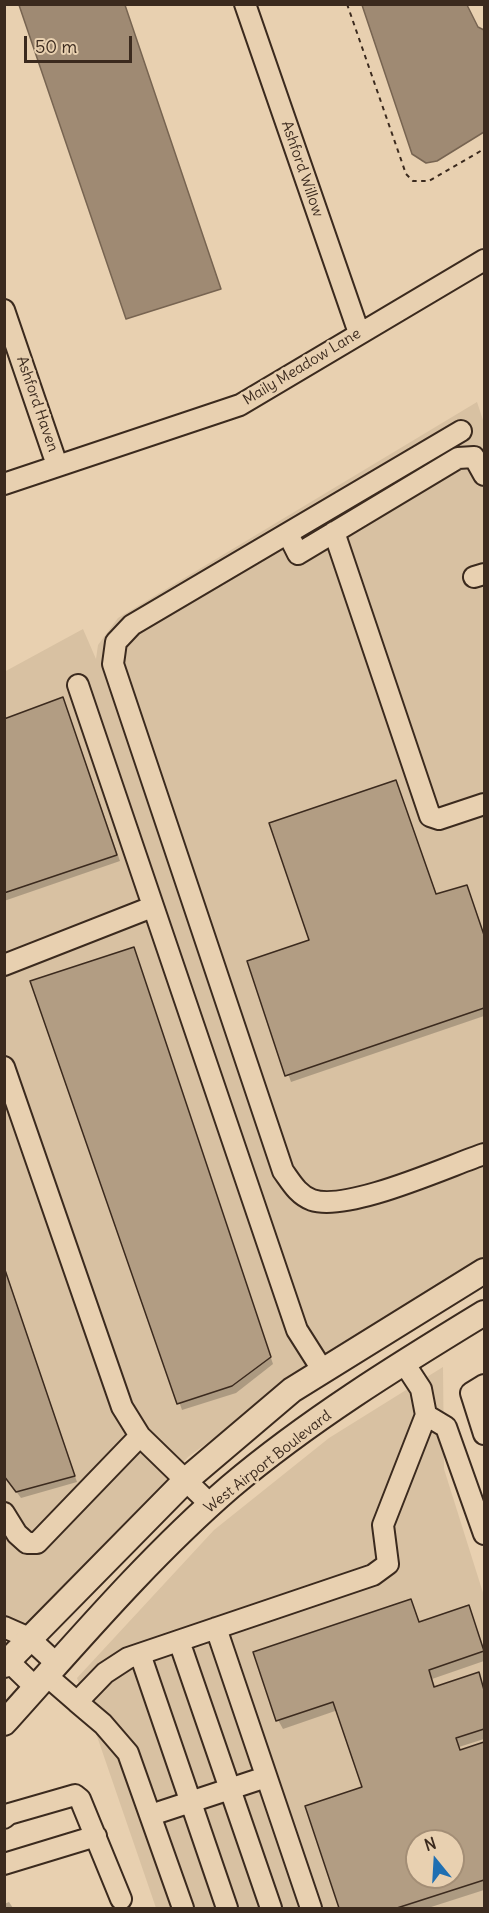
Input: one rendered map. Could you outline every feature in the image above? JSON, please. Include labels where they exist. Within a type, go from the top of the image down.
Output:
[{"type":"main road","points":[[6,1661],[186,1480],[292,1390],[484,1271]]},
{"type":"main road","name":"West Airport Boulevard","points":[[4,1723],[176,1538],[211,1506],[315,1423],[484,1313]]},
{"type":"street","name":"Ashford Willow","points":[[245,4],[359,333]]},
{"type":"street","name":"Maily Meadow Lane","points":[[4,484],[240,405],[484,260]]},
{"type":"street","name":"Ashford Haven","points":[[4,310],[57,465]]},
{"type":"street","points":[[461,431],[132,625],[116,642],[113,664],[283,1171],[294,1188],[311,1199],[332,1204],[357,1199],[484,1154]]},
{"type":"street","points":[[288,534],[298,554],[458,458],[474,457],[484,475]]},
{"type":"street","points":[[334,532],[430,816],[439,819],[484,804]]},
{"type":"street","points":[[78,685],[297,1329],[323,1371]]},
{"type":"street","points":[[4,965],[152,907]]},
{"type":"street","points":[[4,1067],[122,1407],[140,1436],[211,1506]]},
{"type":"street","points":[[76,1702],[105,1673],[140,1654],[373,1575],[388,1564],[383,1525],[426,1415],[422,1389],[404,1363]]},
{"type":"street","points":[[484,1385],[471,1393],[484,1434]]},
{"type":"street","points":[[426,1415],[446,1427],[484,1534]]},
{"type":"street","points":[[4,1513],[17,1534],[27,1543],[37,1543],[140,1436]]},
{"type":"street","points":[[4,1627],[29,1638],[46,1676]]},
{"type":"street","points":[[216,1628],[310,1908]]},
{"type":"street","points":[[178,1641],[271,1908]]},
{"type":"street","points":[[140,1654],[227,1908]]},
{"type":"street","points":[[6,1661],[46,1676],[103,1724],[128,1753],[183,1908]]},
{"type":"street","points":[[151,1815],[266,1777]]},
{"type":"street","points":[[4,1818],[9,1814],[75,1795],[80,1799],[121,1899]]},
{"type":"street","points":[[6,1857],[96,1836]]},
{"type":"path","points":[[347,4],[406,174],[413,181],[429,180],[484,149]]},
{"type":"shaded area","points":[[19,5],[125,5],[221,289],[126,319]]},
{"type":"shaded area","points":[[362,5],[467,5],[478,27],[484,30],[484,132],[437,161],[426,163],[412,154]]},
{"type":"shaded area","points":[[477,402],[484,423],[484,1259],[330,1353],[188,1457],[33,1624],[22,1625],[10,1620],[4,1613],[4,672],[83,629],[96,659],[98,645],[118,618]]},
{"type":"shaded area","points":[[443,1367],[444,1469],[484,1596],[484,1908],[156,1908],[77,1678],[214,1530],[329,1438]]},
{"type":"building","points":[[63,697],[117,855],[4,893],[4,719]]},
{"type":"building","points":[[396,780],[436,894],[467,885],[484,935],[484,1008],[285,1076],[247,961],[309,940],[269,823]]},
{"type":"building","points":[[134,947],[271,1357],[232,1386],[177,1404],[30,981]]},
{"type":"building","points":[[4,1267],[75,1476],[16,1492],[4,1476]]},
{"type":"building","points":[[411,1599],[419,1622],[469,1605],[484,1651],[429,1670],[434,1687],[479,1672],[484,1690],[484,1729],[456,1738],[460,1750],[484,1742],[484,1880],[465,1886],[465,1829],[405,1829],[405,1889],[456,1889],[397,1908],[339,1908],[305,1806],[362,1787],[333,1702],[276,1721],[253,1652]]}]
